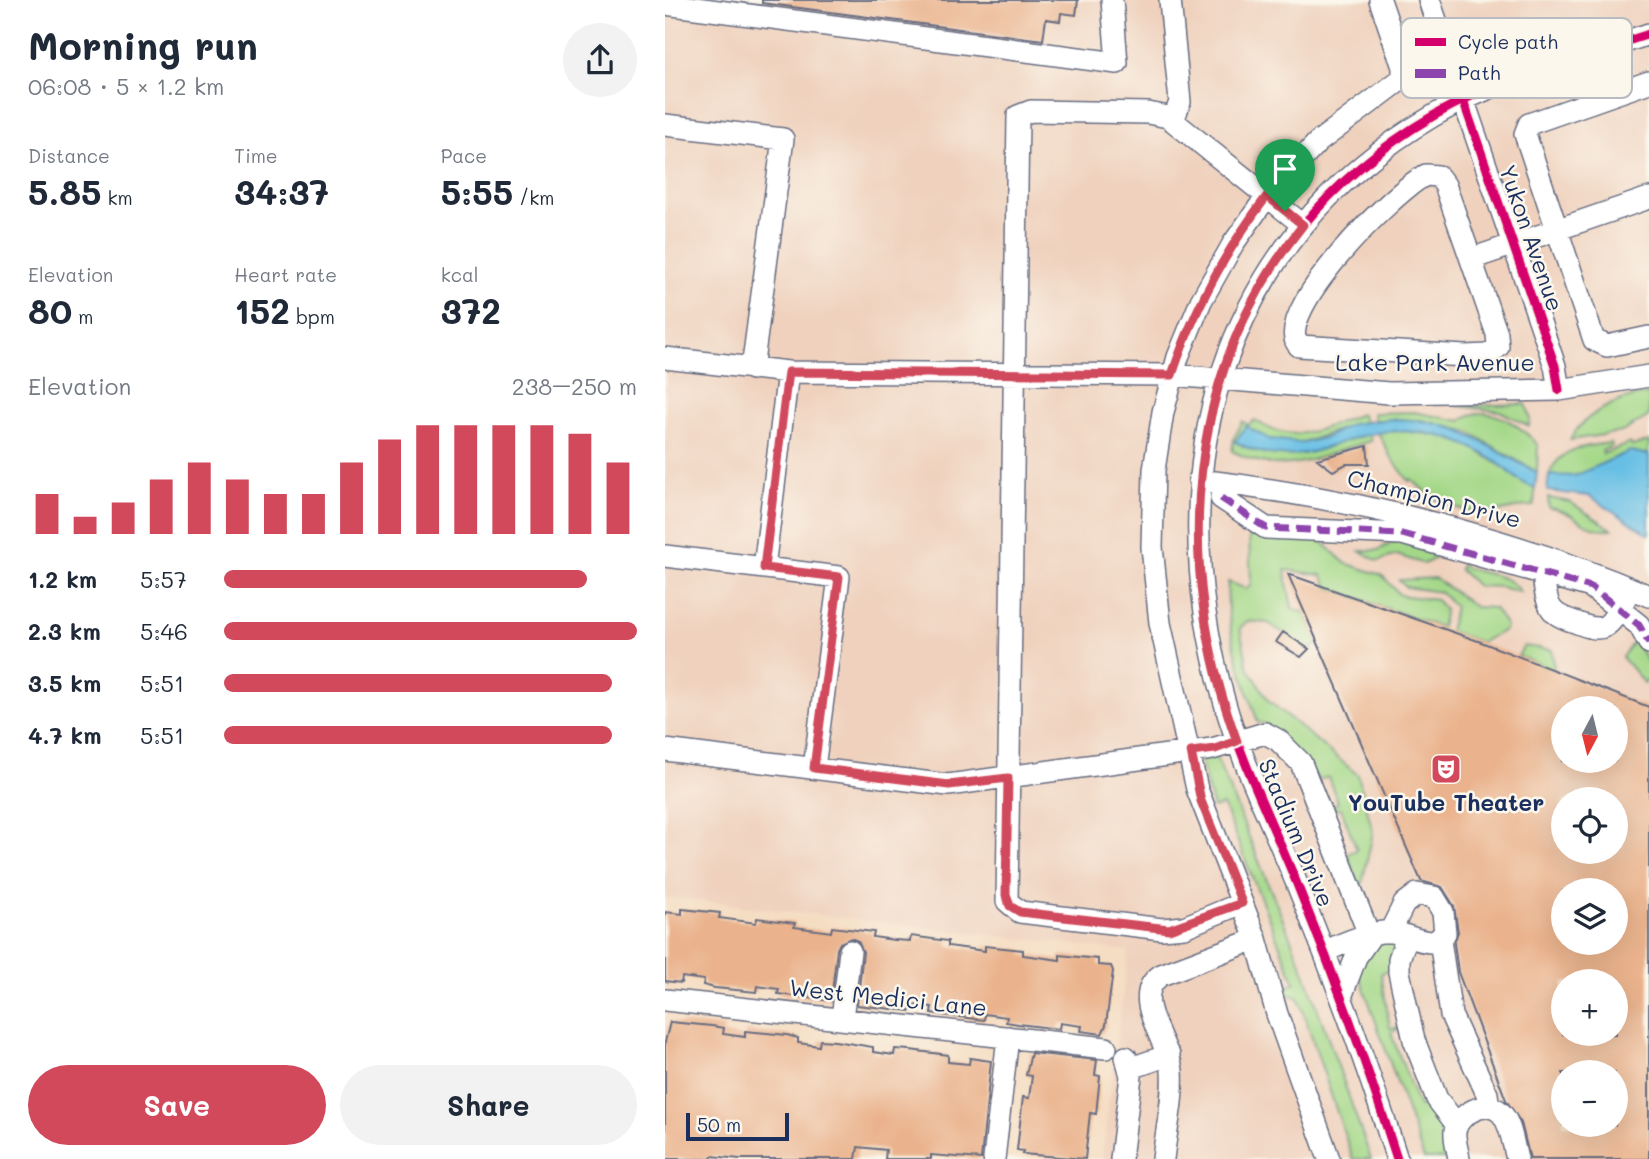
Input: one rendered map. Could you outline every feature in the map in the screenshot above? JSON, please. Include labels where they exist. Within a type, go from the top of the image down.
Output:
[{"type":"street","points":[[665,4],[735,7],[1117,63],[1112,0]]},
{"type":"street","points":[[1170,0],[1180,102],[1174,121]]},
{"type":"street","points":[[1380,0],[1401,61]]},
{"type":"street","name":"Yukon Avenue","points":[[1429,0],[1435,18]]},
{"type":"street","name":"Stadium Drive","points":[[1632,40],[1649,34]]},
{"type":"street","points":[[1329,1159],[1277,1014],[1256,939],[1201,801],[1167,660],[1153,568],[1154,470],[1172,375],[1211,282],[1233,244],[1267,196],[1318,142],[1401,80]]},
{"type":"street","points":[[1632,88],[1649,82]]},
{"type":"street","name":"Stadium Drive","points":[[1397,1159],[1324,952],[1237,741],[1217,677],[1203,600],[1196,524],[1199,480],[1219,379],[1256,295],[1303,225],[1338,187],[1385,148],[1469,98]]},
{"type":"street","points":[[1605,98],[1526,127],[1525,138],[1594,340],[1607,346],[1649,337]]},
{"type":"street","name":"Yukon Avenue","points":[[1463,100],[1555,366],[1559,390]]},
{"type":"street","points":[[1242,903],[1169,929],[1015,910],[1006,895],[1018,116],[1031,111],[1162,114],[1303,225]]},
{"type":"street","points":[[665,124],[783,139],[751,369]]},
{"type":"street","points":[[1426,175],[1438,176],[1445,185],[1471,259],[1497,334],[1498,347],[1494,353],[1465,356],[1308,349],[1293,340],[1293,324],[1318,281],[1376,216],[1426,175]]},
{"type":"street","points":[[1471,259],[1649,198]]},
{"type":"street","name":"Lake Park Avenue","points":[[665,358],[788,372],[1172,375],[1389,393],[1559,390],[1649,376]]},
{"type":"street","points":[[764,568],[788,372]]},
{"type":"street","name":"Champion Drive","points":[[1199,480],[1373,509],[1542,565],[1640,592]]},
{"type":"street","points":[[1221,498],[1266,528],[1402,534],[1542,565],[1591,587],[1639,625],[1649,643]]},
{"type":"street","points":[[665,556],[839,577],[814,768]]},
{"type":"street","points":[[1542,565],[1548,602],[1552,610],[1561,617],[1598,629],[1608,626],[1619,609],[1640,592]]},
{"type":"street","points":[[665,750],[949,785],[1215,749],[1268,734],[1301,763],[1389,935],[1399,959],[1399,972],[1414,1040],[1437,1099],[1457,1125],[1459,1159]]},
{"type":"street","points":[[1341,997],[1356,957],[1389,935],[1410,897],[1424,894],[1434,897],[1443,912],[1445,933],[1440,940],[1451,1015],[1487,1094],[1489,1107]]},
{"type":"street","points":[[1324,952],[1349,941],[1389,935],[1426,942],[1440,940]]},
{"type":"street","points":[[1163,1159],[1172,1083],[1169,1055],[1150,1007],[1153,981],[1161,975],[1256,939]]},
{"type":"street","points":[[842,1019],[850,951]]},
{"type":"street","name":"West Medici Lane","points":[[665,1000],[1105,1048]]},
{"type":"street","points":[[994,1159],[1007,1037]]},
{"type":"street","points":[[1121,1159],[1128,1062],[1169,1055]]},
{"type":"street","points":[[1457,1125],[1478,1109],[1489,1107],[1503,1115],[1517,1159]]},
{"type":"shaded area","points":[[665,0],[1649,0],[1649,1159],[1102,1159],[1128,951],[665,897]]},
{"type":"green space","points":[[1649,394],[1649,416],[1622,432],[1570,440],[1584,422],[1604,408]]},
{"type":"green space","points":[[1526,404],[1529,426],[1500,411],[1456,406]]},
{"type":"green space","points":[[1414,412],[1461,421],[1470,415],[1481,413],[1503,418],[1532,438],[1538,446],[1537,472],[1469,432],[1422,420],[1374,420],[1373,413]]},
{"type":"green space","points":[[1361,414],[1365,422],[1307,441],[1279,443],[1247,426],[1236,442],[1255,451],[1342,441],[1369,434],[1371,441],[1318,458],[1269,464],[1232,451],[1234,438],[1243,421],[1248,425],[1255,420],[1269,428],[1295,434],[1321,429]]},
{"type":"green space","points":[[1401,431],[1442,436],[1470,446],[1535,488],[1534,506],[1476,512],[1441,501],[1411,479],[1409,481],[1390,456],[1378,432]]},
{"type":"green space","points":[[1649,441],[1648,456],[1621,456],[1577,475],[1549,475],[1566,453],[1574,450],[1611,443],[1612,446],[1602,451],[1603,454],[1630,443],[1632,446]]},
{"type":"green space","points":[[1548,498],[1570,502],[1612,529],[1593,527],[1567,513],[1549,508]]},
{"type":"green space","points":[[1249,536],[1316,536],[1345,563],[1382,575],[1400,595],[1436,600],[1445,610],[1441,627],[1329,588],[1322,575],[1285,570],[1292,608],[1305,613],[1318,643],[1310,650],[1268,623],[1247,621],[1240,628],[1248,667],[1269,701],[1358,775],[1373,832],[1361,889],[1347,854],[1357,850],[1341,808],[1330,812],[1329,807],[1338,803],[1328,777],[1319,780],[1264,723],[1258,723],[1247,689],[1232,635],[1228,582],[1247,589],[1251,583]]},
{"type":"green space","points":[[1398,540],[1431,554],[1441,552],[1442,555],[1424,564],[1397,555],[1378,561],[1360,551],[1378,550]]},
{"type":"green space","points":[[1461,565],[1508,580],[1520,592],[1500,587],[1477,586],[1459,569]]},
{"type":"green space","points":[[1435,578],[1475,607],[1494,608],[1506,626],[1505,630],[1481,642],[1449,631],[1455,607],[1440,592],[1406,587],[1399,580]]},
{"type":"green space","points":[[1635,640],[1649,665],[1649,678],[1644,683],[1622,657]]},
{"type":"green space","points":[[1524,646],[1552,650],[1554,670],[1518,656]]},
{"type":"green space","points":[[1216,757],[1305,973],[1371,1159],[1353,1159],[1298,997],[1286,994],[1285,988],[1295,983],[1223,805],[1213,808],[1201,764],[1202,760]]},
{"type":"green space","points":[[1382,941],[1394,943],[1392,970],[1381,973],[1390,1028],[1401,1027],[1391,1033],[1419,1107],[1428,1104],[1444,1124],[1450,1159],[1424,1159],[1358,971],[1367,949]]},
{"type":"water","points":[[1390,419],[1435,423],[1468,435],[1537,472],[1535,488],[1473,448],[1425,433],[1377,433],[1319,450],[1281,455],[1260,452],[1235,442],[1246,426],[1269,439],[1303,443],[1327,437],[1351,424]]},
{"type":"water","points":[[1630,451],[1649,455],[1649,534],[1589,496],[1547,491],[1549,475],[1575,476]]},
{"type":"building","points":[[762,0],[1078,0],[1076,15],[1061,13],[1060,21],[1046,19],[1043,40],[762,3]]},
{"type":"building","points":[[1367,446],[1369,464],[1346,464],[1333,471],[1317,459]]},
{"type":"building","points":[[1288,574],[1481,642],[1621,696],[1551,696],[1551,774],[1627,774],[1628,699],[1649,707],[1649,1159],[1530,1159],[1521,1123],[1506,1100],[1458,972],[1454,943],[1458,932],[1454,906],[1442,887],[1421,881]]},
{"type":"building","points":[[1283,632],[1309,649],[1301,657],[1276,642]]},
{"type":"building","points":[[682,909],[720,913],[719,918],[756,923],[757,918],[795,923],[794,927],[831,932],[832,927],[874,932],[873,937],[894,940],[910,941],[911,936],[948,941],[948,946],[985,951],[985,946],[1023,950],[1023,955],[1060,960],[1060,955],[1098,959],[1098,965],[1111,966],[1113,971],[1106,1025],[1102,1034],[1081,1031],[1082,1026],[1060,1023],[1059,1029],[1018,1024],[1006,1022],[1007,1017],[985,1014],[984,1020],[943,1015],[931,1013],[932,1007],[911,1005],[910,1011],[857,1005],[863,952],[858,941],[851,938],[840,943],[837,949],[831,1001],[778,994],[779,989],[757,986],[756,992],[715,988],[703,985],[704,980],[682,977],[681,983],[665,981],[665,912],[682,914]]},
{"type":"building","points":[[670,1022],[724,1028],[723,1034],[745,1037],[745,1031],[787,1035],[798,1038],[798,1043],[819,1046],[820,1040],[835,1041],[873,1047],[873,1052],[894,1055],[895,1049],[948,1055],[948,1062],[969,1064],[970,1058],[991,1061],[981,1159],[931,1155],[931,1159],[885,1159],[886,1150],[858,1147],[856,1159],[740,1159],[712,1156],[711,1159],[665,1159],[665,1042]]},
{"type":"building","points":[[1031,1053],[1097,1060],[1095,1075],[1100,1076],[1096,1114],[1090,1113],[1085,1159],[1022,1154],[1023,1151],[1017,1150],[1023,1097],[1029,1098],[1032,1076],[1026,1075]]},
{"type":"marked path","points":[[1221,498],[1266,528],[1402,534],[1591,587],[1639,625],[1649,643]]},
{"type":"cycle path","points":[[1632,39],[1649,34]]},
{"type":"cycle path","points":[[1397,1159],[1338,989],[1231,724],[1205,614],[1199,529],[1205,447],[1223,369],[1255,295],[1301,228],[1360,168],[1433,116],[1467,98]]},
{"type":"cycle path","points":[[1463,100],[1555,366],[1559,390]]},
{"type":"place","name":"YouTube Theater","points":[[1446,769]]},
{"type":"route","points":[[1267,196],[1285,211],[1303,225],[1256,295],[1226,359],[1213,401],[1202,453],[1197,496],[1197,548],[1207,625],[1217,677],[1237,741],[1215,749],[1191,752],[1201,801],[1242,903],[1184,927],[1169,929],[1020,912],[1010,906],[1006,895],[1008,778],[969,784],[928,784],[814,768],[839,577],[764,568],[788,372],[1172,375],[1201,301],[1245,225],[1267,196]]}]
